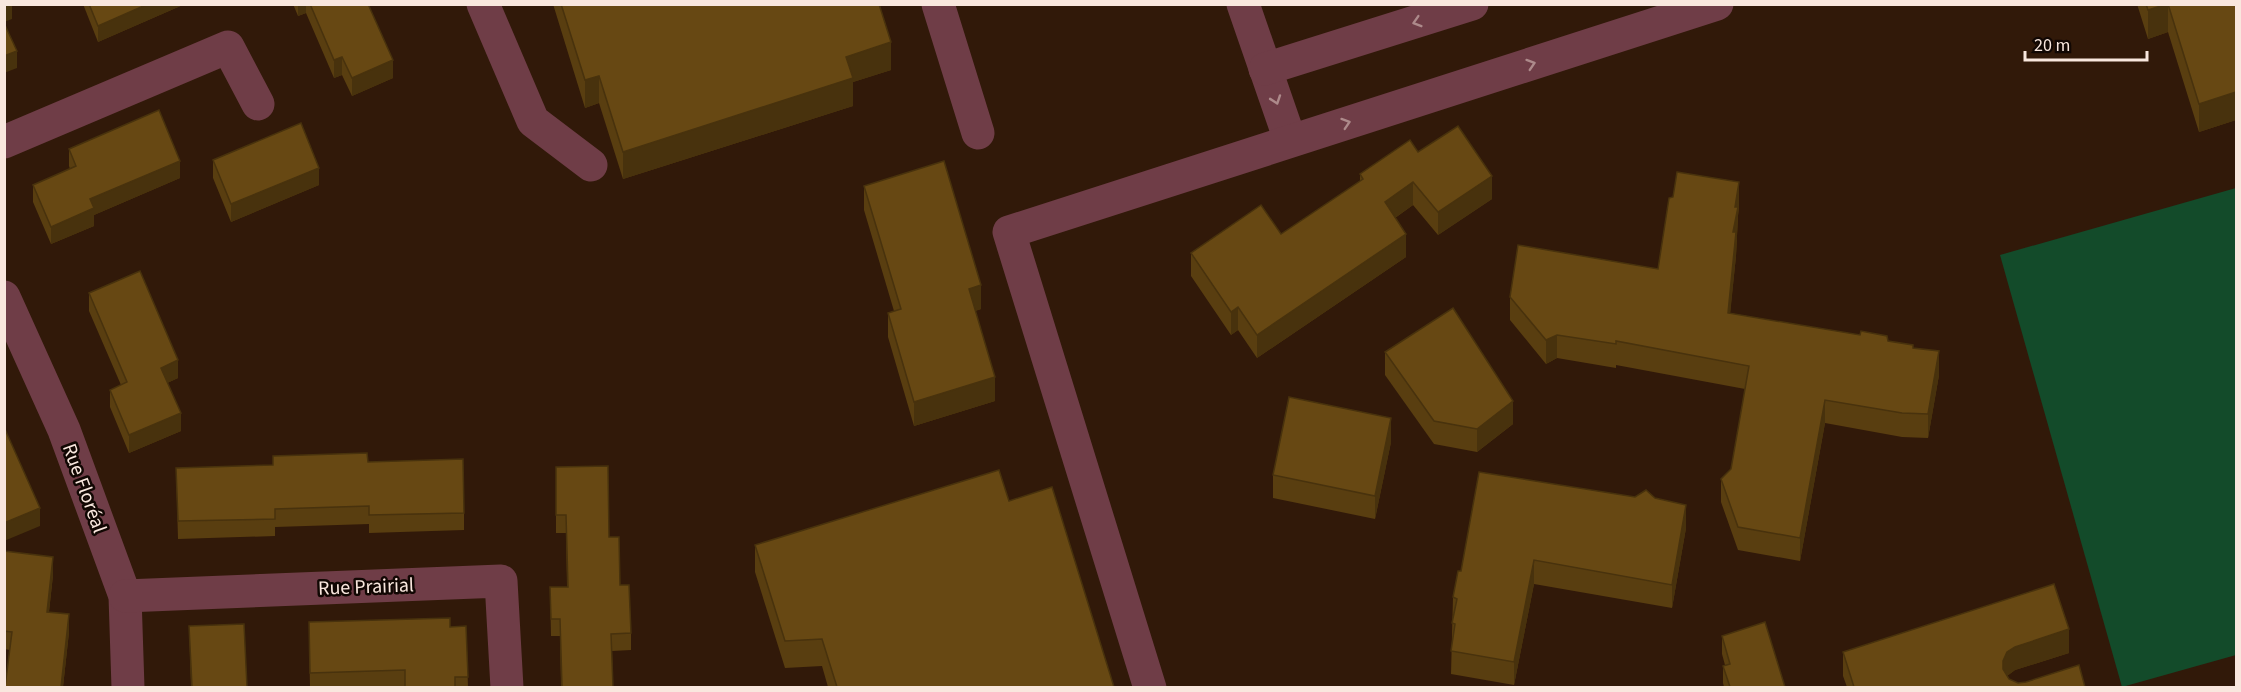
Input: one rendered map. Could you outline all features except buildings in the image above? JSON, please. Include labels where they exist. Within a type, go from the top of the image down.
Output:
[{"type":"street","points":[[483,4],[533,121],[591,165]]},
{"type":"street","points":[[938,4],[978,133]]},
{"type":"street","points":[[1243,4],[1290,140]]},
{"type":"street","points":[[1265,69],[1472,4]]},
{"type":"street","points":[[1150,687],[1009,232],[1717,4]]},
{"type":"street","points":[[4,142],[228,47],[258,104]]},
{"type":"street","name":"Rue Floréal","points":[[4,297],[64,430],[125,596],[128,687]]},
{"type":"street","name":"Rue Prairial","points":[[125,596],[501,580],[507,687]]},
{"type":"green space","points":[[2236,188],[2236,655],[2122,687],[2000,255]]}]
